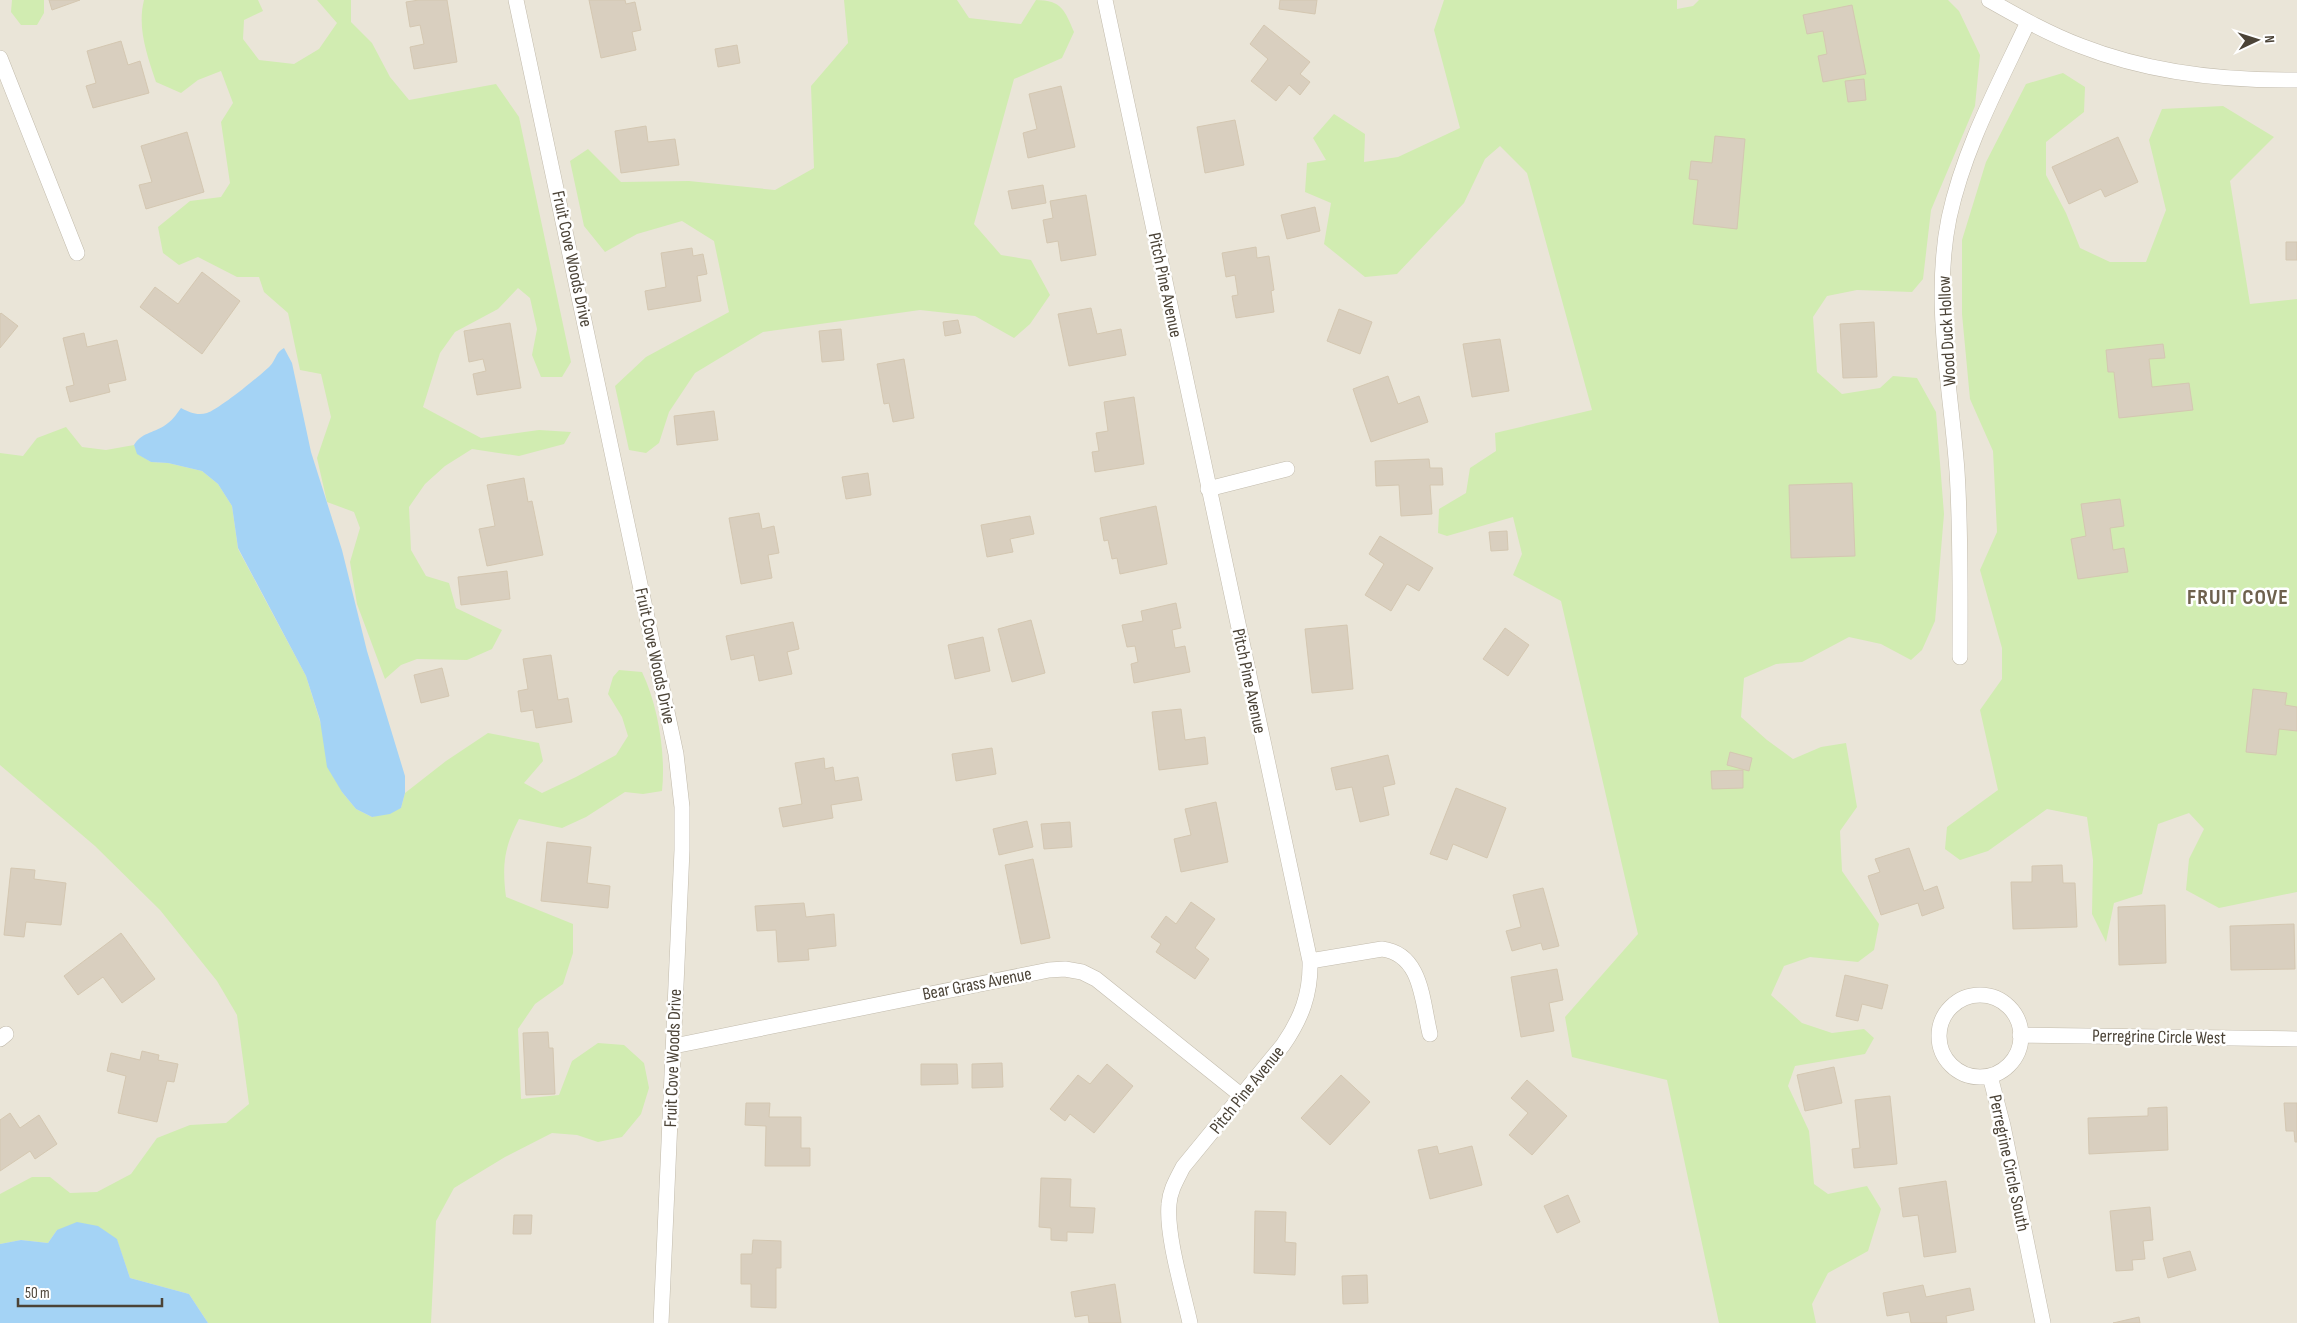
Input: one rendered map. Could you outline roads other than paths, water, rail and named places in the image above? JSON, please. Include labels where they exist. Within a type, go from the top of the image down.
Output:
[{"type":"street","name":"Fruit Cove Woods Drive","points":[[516,0],[676,754],[682,807],[682,850],[661,1323]]},
{"type":"street","name":"Pitch Pine Avenue","points":[[1105,0],[1310,961],[1310,978],[1306,1002],[1297,1025],[1242,1096],[1183,1167],[1174,1184],[1169,1202],[1169,1221],[1190,1323]]},
{"type":"street","points":[[1990,0],[2028,22],[2081,46],[2122,60],[2208,77],[2252,80],[2297,80]]},
{"type":"street","name":"Wood Duck Hollow","points":[[1960,657],[1960,519],[1942,310],[1944,256],[1958,185],[1975,134],[2028,22]]},
{"type":"street","points":[[0,58],[77,253]]},
{"type":"street","points":[[1208,490],[1287,469]]},
{"type":"street","points":[[1310,961],[1382,948],[1393,950],[1403,955],[1415,972],[1430,1034]]},
{"type":"street","name":"Bear Grass Avenue","points":[[674,1046],[1005,978],[1065,969],[1082,972],[1096,979],[1242,1096]]},
{"type":"street","name":"Perregrine Circle South","points":[[2020,1035],[2019,1024],[2014,1012],[1994,997],[1980,994],[1959,1000],[1950,1008],[1943,1017],[1939,1035],[1946,1058],[1954,1068],[1965,1074],[1977,1077],[1990,1076],[2003,1126],[2043,1323]]},
{"type":"street","points":[[1990,1076],[2002,1070],[2011,1061],[2018,1050],[2020,1035]]},
{"type":"street","name":"Perregrine Circle West","points":[[2020,1035],[2297,1039]]},
{"type":"water","points":[[284,348],[292,363],[311,452],[342,550],[367,651],[405,776],[405,793],[401,808],[390,814],[372,817],[356,809],[342,792],[327,767],[320,720],[306,676],[238,548],[232,506],[218,484],[202,471],[168,463],[151,462],[137,454],[134,445],[144,436],[167,424],[181,408],[200,414],[207,413],[220,406],[272,364],[279,352]]},
{"type":"water","points":[[77,1222],[98,1226],[117,1239],[130,1278],[189,1294],[208,1323],[0,1323],[0,1244],[21,1240],[48,1243],[57,1230]]},
{"type":"district","name":"FRUIT COVE","points":[[2238,597]]}]
